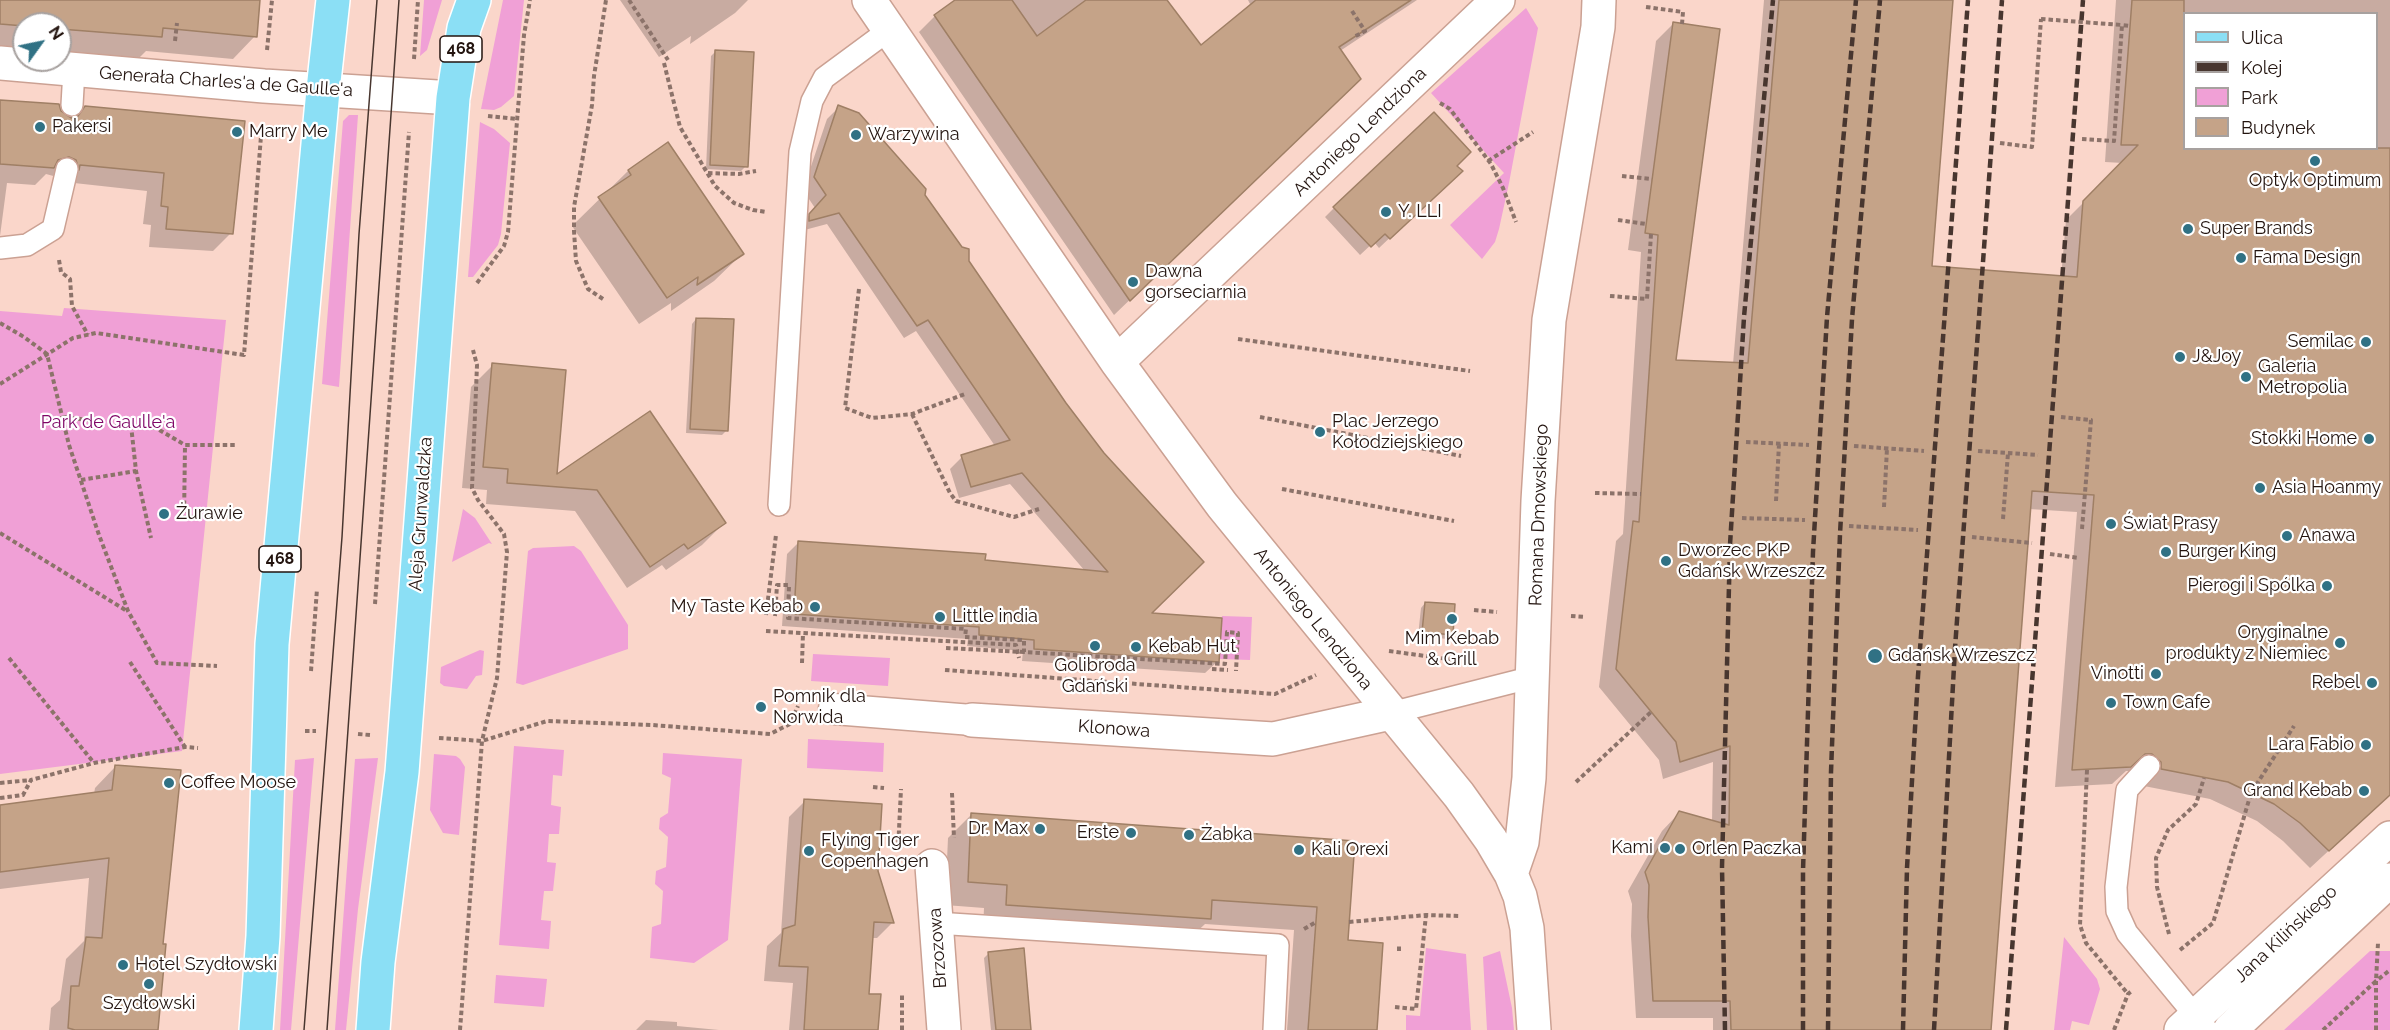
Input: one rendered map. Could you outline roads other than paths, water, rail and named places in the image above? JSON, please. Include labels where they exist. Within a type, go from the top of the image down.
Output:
[{"type":"main road","name":"468","points":[[256,1030],[263,936],[272,644],[333,0]]},
{"type":"main road","name":"Aleja Grunwaldzka","points":[[373,1030],[378,963],[402,772],[467,107],[464,28],[474,0]]},
{"type":"street","name":"Antoniego Lendziona","points":[[868,0],[1117,362],[1222,506],[1459,795],[1491,840],[1511,874]]},
{"type":"street","name":"Antoniego Lendziona","points":[[1117,362],[1498,0]]},
{"type":"street","name":"Romana Dmowskiego","points":[[1511,874],[1522,842],[1529,778],[1538,501],[1549,320],[1598,27],[1599,0]]},
{"type":"street","name":"Generała Charles'a de Gaulle'a","points":[[0,63],[411,96],[467,107]]},
{"type":"street","name":"Klonowa","points":[[834,709],[1273,739],[1391,714]]},
{"type":"street","name":"Jana Kilińskiego","points":[[2195,1026],[2390,838]]},
{"type":"street","name":"Brzozowa","points":[[932,866],[944,1030]]},
{"type":"street","points":[[1511,874],[1520,896],[1527,928],[1534,1030]]},
{"type":"street","name":"Jana Kilińskiego","points":[[2230,1030],[2390,880]]},
{"type":"lane","points":[[779,505],[800,152],[812,101],[824,78],[889,30]]},
{"type":"lane","points":[[72,105],[74,70]]},
{"type":"lane","points":[[0,248],[27,245],[53,230],[67,169]]},
{"type":"lane","points":[[1391,714],[1533,677]]},
{"type":"lane","points":[[2149,766],[2127,790],[2116,887],[2117,911],[2127,933],[2195,1026]]},
{"type":"lane","points":[[936,924],[1278,945],[1274,1030]]},
{"type":"tram line","points":[[304,1030],[342,537],[359,234],[377,0]]},
{"type":"tram line","points":[[327,1030],[399,0]]},
{"type":"railway","points":[[1725,1030],[1722,867],[1730,545],[1744,317],[1773,0]]},
{"type":"railway","points":[[1803,1030],[1803,871],[1813,552],[1827,317],[1856,0]]},
{"type":"railway","points":[[1828,1030],[1831,772],[1840,534],[1852,319],[1880,0]]},
{"type":"railway","points":[[1903,1030],[1907,868],[1918,676],[1968,0]]},
{"type":"railway","points":[[1934,1030],[1955,648],[2002,0]]},
{"type":"railway","points":[[2006,1030],[2083,0]]},
{"type":"place","name":"Pakersi","points":[[40,127]]},
{"type":"place","name":"Marry Me","points":[[237,132]]},
{"type":"place","name":"Warzywina","points":[[856,135]]},
{"type":"place","name":"Optyk Optimum","points":[[2315,161]]},
{"type":"place","name":"Y. LLI","points":[[1386,212]]},
{"type":"place","name":"Super Brands","points":[[2188,229]]},
{"type":"place","name":"Fama Design","points":[[2241,258]]},
{"type":"place","name":"Dawna gorseciarnia","points":[[1133,282]]},
{"type":"place","name":"Semilac","points":[[2366,342]]},
{"type":"place","name":"J&Joy","points":[[2180,357]]},
{"type":"place","name":"Galeria Metropolia","points":[[2246,377]]},
{"type":"place","name":"Plac Jerzego Kołodziejskiego","points":[[1320,432]]},
{"type":"place","name":"Stokki Home","points":[[2369,439]]},
{"type":"place","name":"Asia Hoanmy","points":[[2260,488]]},
{"type":"place","name":"Żurawie","points":[[164,514]]},
{"type":"place","name":"Świat Prasy","points":[[2111,524]]},
{"type":"place","name":"Anawa","points":[[2287,536]]},
{"type":"place","name":"Burger King","points":[[2166,552]]},
{"type":"place","name":"Dworzec PKP Gdańsk Wrzeszcz","points":[[1666,561]]},
{"type":"place","name":"Pierogi i Spólka","points":[[2327,586]]},
{"type":"place","name":"My Taste Kebab","points":[[815,607]]},
{"type":"place","name":"Little india","points":[[940,617]]},
{"type":"place","name":"Mim Kebab & Grill","points":[[1452,619]]},
{"type":"place","name":"Oryginalne produkty z Niemiec","points":[[2340,643]]},
{"type":"place","name":"Golibroda Gdański","points":[[1095,646]]},
{"type":"place","name":"Kebab Hut","points":[[1136,647]]},
{"type":"place","name":"Gdańsk Wrzeszcz","points":[[1875,656]]},
{"type":"place","name":"Vinotti","points":[[2156,674]]},
{"type":"place","name":"Rebel","points":[[2372,683]]},
{"type":"place","name":"Town Cafe","points":[[2111,703]]},
{"type":"place","name":"Pomnik dla Norwida","points":[[761,707]]},
{"type":"place","name":"Lara Fabio","points":[[2366,745]]},
{"type":"place","name":"Coffee Moose","points":[[169,783]]},
{"type":"place","name":"Grand Kebab","points":[[2364,791]]},
{"type":"place","name":"Dr. Max","points":[[1040,829]]},
{"type":"place","name":"Erste","points":[[1131,833]]},
{"type":"place","name":"Żabka","points":[[1189,835]]},
{"type":"place","name":"Kami","points":[[1665,848]]},
{"type":"place","name":"Orlen Paczka","points":[[1680,849]]},
{"type":"place","name":"Kali Orexi","points":[[1299,850]]},
{"type":"place","name":"Flying Tiger Copenhagen","points":[[809,851]]},
{"type":"place","name":"Hotel Szydłowski","points":[[123,965]]},
{"type":"place","name":"Szydłowski","points":[[149,984]]},
{"type":"park label","name":"Park de Gaulle'a","points":[[108,423]]}]
